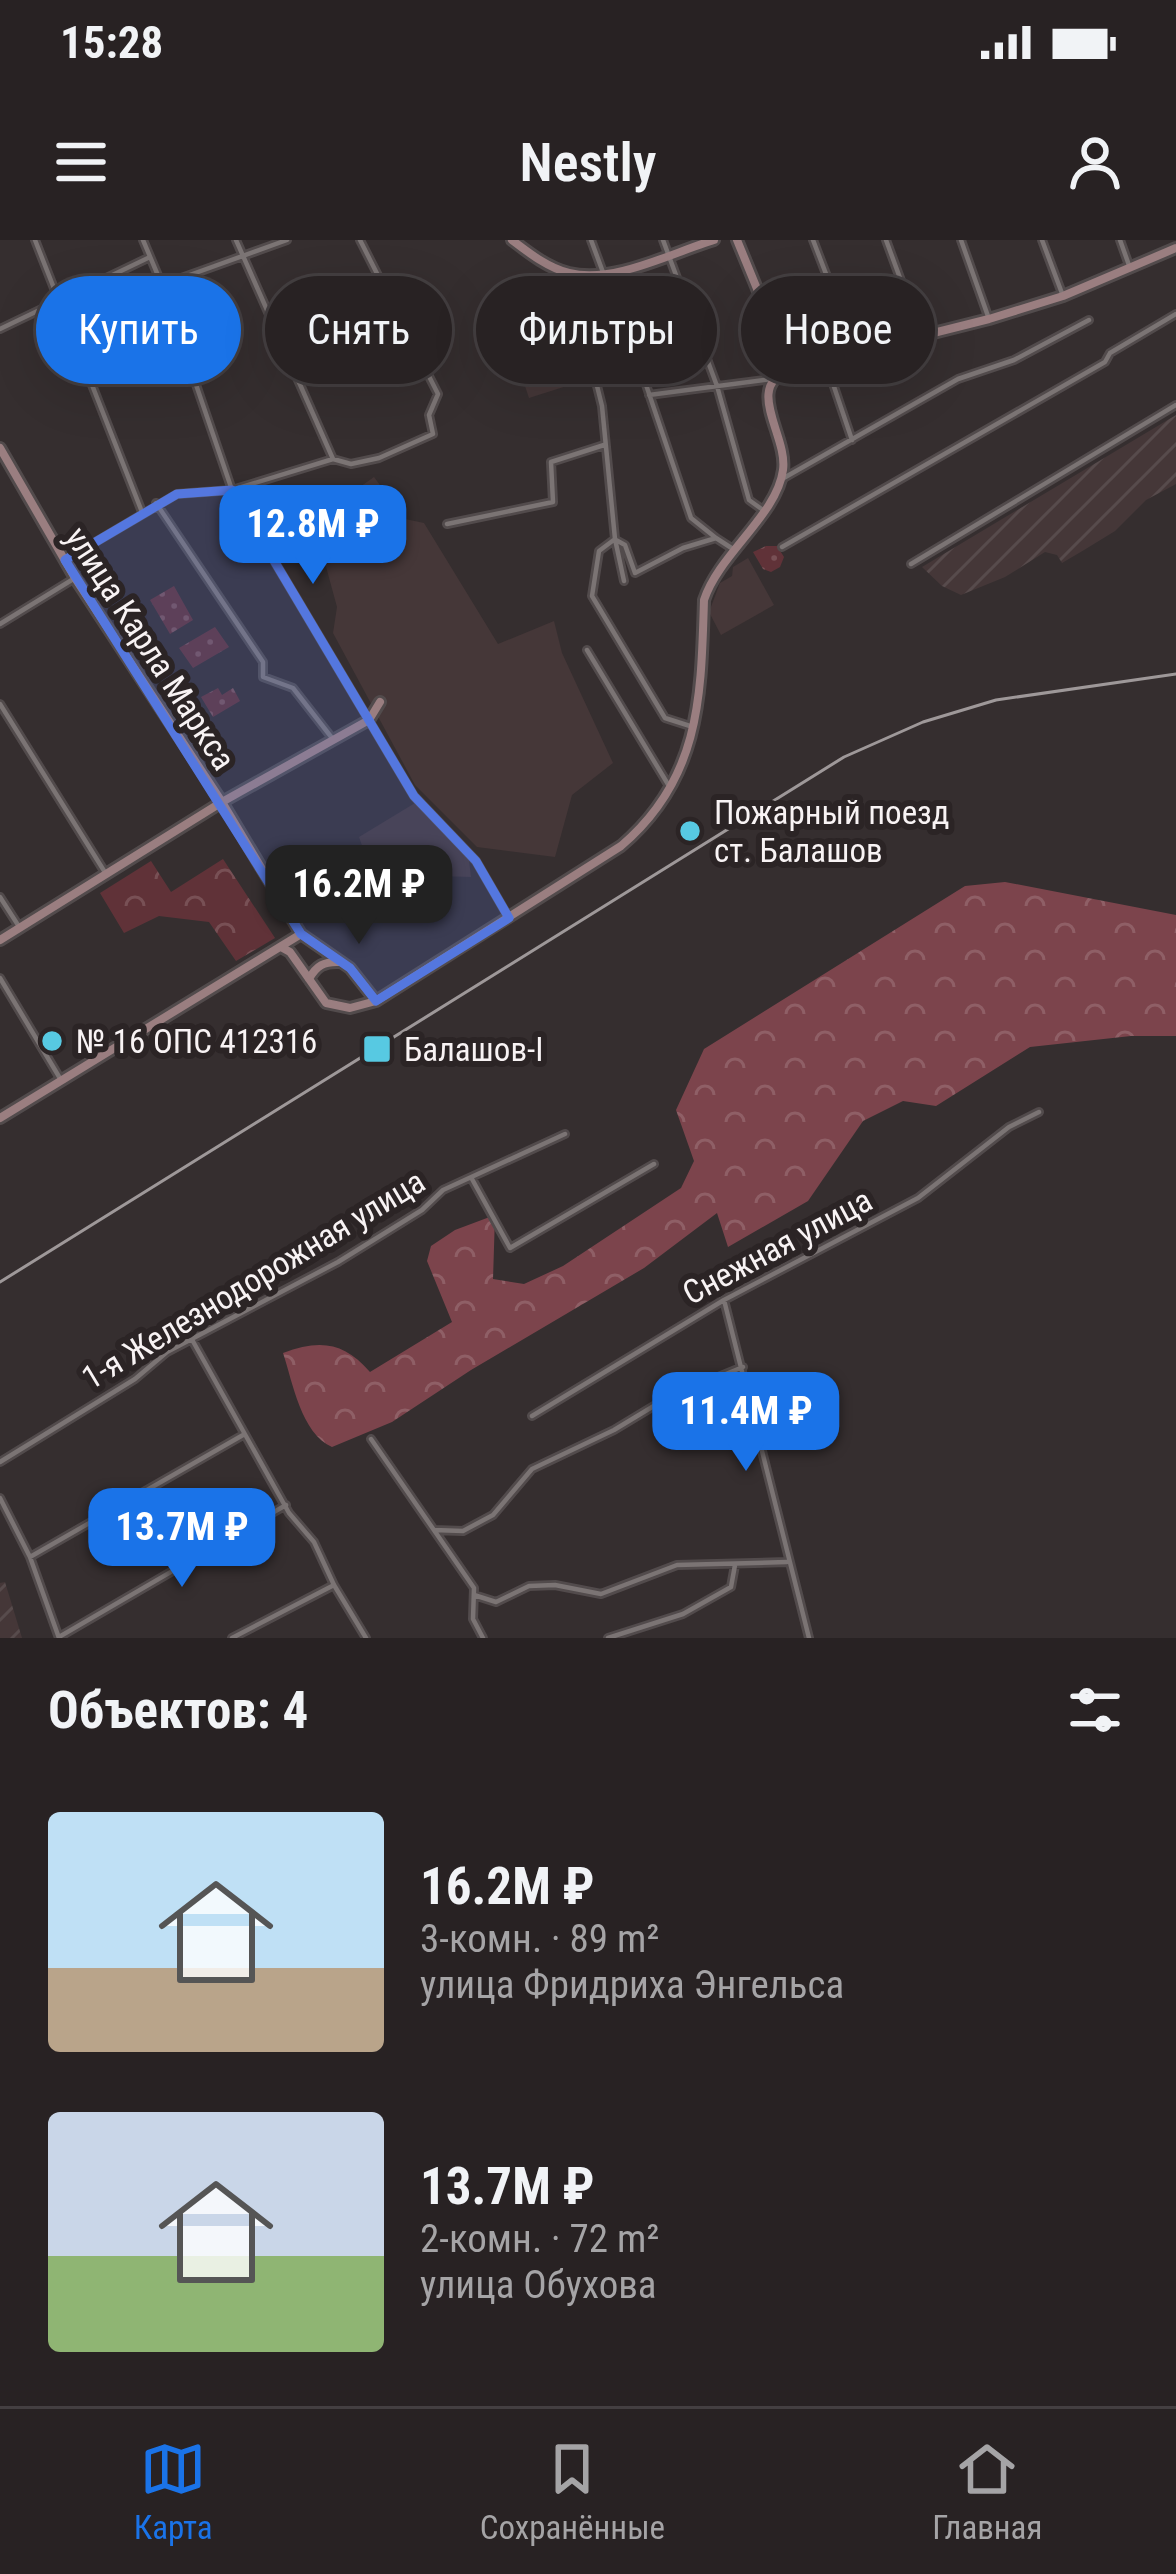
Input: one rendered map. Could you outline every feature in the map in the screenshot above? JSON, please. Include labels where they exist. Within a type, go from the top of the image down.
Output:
[{"type":"main road","points":[[512,240],[539,260],[569,273],[606,274],[714,240]]},
{"type":"main road","points":[[737,240],[752,276]]},
{"type":"main road","points":[[935,332],[1063,296],[1176,248]]},
{"type":"main road","points":[[281,947],[290,952],[320,997],[335,1007],[362,1007],[621,846],[649,820],[695,728],[704,600],[710,581],[782,479],[783,450],[767,402],[771,384]]},
{"type":"main road","name":"улица Карла Маркса","points":[[0,448],[75,578],[222,802],[301,934]]},
{"type":"main road","points":[[0,940],[222,802],[369,720],[380,702]]},
{"type":"main road","points":[[0,1118],[301,934],[341,962],[376,1001]]},
{"type":"main road","points":[[309,980],[315,968],[328,961],[341,962]]},
{"type":"street","points":[[35,240],[48,276]]},
{"type":"street","points":[[143,240],[158,276]]},
{"type":"street","points":[[236,240],[333,459]]},
{"type":"street","points":[[187,276],[287,240]]},
{"type":"street","points":[[65,560],[177,494],[232,490],[333,459],[351,464],[379,458],[433,434],[429,416],[438,394],[360,240]]},
{"type":"street","points":[[591,240],[691,518],[734,549]]},
{"type":"street","points":[[663,240],[717,386],[749,500],[763,510]]},
{"type":"street","points":[[813,240],[827,276]]},
{"type":"street","points":[[886,240],[899,276]]},
{"type":"street","points":[[961,240],[989,319]]},
{"type":"street","points":[[1042,240],[1063,296]]},
{"type":"street","points":[[1120,240],[1130,268]]},
{"type":"street","points":[[109,276],[150,257]]},
{"type":"street","points":[[569,273],[602,406],[624,581]]},
{"type":"street","points":[[0,328],[36,310]]},
{"type":"street","points":[[782,547],[1105,362],[1110,353],[1176,314]]},
{"type":"street","points":[[782,479],[958,379],[1014,360],[1089,320]]},
{"type":"street","points":[[649,394],[741,383]]},
{"type":"street","points":[[91,384],[142,512]]},
{"type":"street","points":[[196,384],[232,490],[414,796],[476,861],[509,918]]},
{"type":"street","points":[[833,384],[853,441]]},
{"type":"street","points":[[911,564],[1176,405]]},
{"type":"street","points":[[447,524],[554,502],[551,463],[604,445]]},
{"type":"street","points":[[156,503],[263,662],[262,677],[292,688],[332,738]]},
{"type":"street","points":[[616,539],[625,545],[635,574],[682,548],[716,538]]},
{"type":"street","points":[[616,539],[599,551],[592,596],[665,718],[695,728]]},
{"type":"street","points":[[0,624],[75,578]]},
{"type":"street","points":[[587,650],[669,787]]},
{"type":"street","points":[[0,704],[106,874]]},
{"type":"street","points":[[0,897],[19,926]]},
{"type":"street","points":[[0,977],[61,1080]]},
{"type":"street","name":"Снежная улица","points":[[532,1416],[724,1300],[918,1198],[1009,1127],[1039,1112]]},
{"type":"street","name":"1-я Железнодорожная улица","points":[[0,1462],[135,1379],[167,1352],[404,1222],[443,1190],[565,1134]]},
{"type":"street","name":"1-я Железнодорожная улица","points":[[472,1179],[511,1248],[654,1164]]},
{"type":"street","points":[[724,1300],[809,1638]]},
{"type":"street","points":[[192,1338],[366,1638]]},
{"type":"street","points":[[434,1530],[463,1531],[493,1515],[532,1469],[614,1430],[667,1398],[742,1368]]},
{"type":"street","points":[[30,1557],[245,1434]]},
{"type":"street","points":[[371,1439],[474,1588],[473,1619],[483,1638]]},
{"type":"street","points":[[0,1498],[30,1557],[59,1638],[286,1505]]},
{"type":"street","points":[[474,1595],[496,1602],[529,1586],[555,1585],[602,1594],[676,1565],[789,1562]]},
{"type":"street","points":[[608,1638],[682,1614],[731,1587],[735,1563]]},
{"type":"street","points":[[232,1638],[334,1586]]},
{"type":"highlighted area","points":[[232,490],[414,796],[476,861],[509,918],[376,1001],[350,968],[301,934],[65,560],[177,494]]},
{"type":"shaded area","points":[[531,384],[573,384],[529,398],[525,386]]},
{"type":"shaded area","points":[[1176,415],[1176,484],[1146,500],[1115,531],[1084,550],[1062,563],[1057,555],[1045,552],[1005,577],[961,595],[942,586],[922,567]]},
{"type":"shaded area","points":[[374,477],[405,519],[424,523],[498,644],[554,621],[562,653],[613,763],[572,795],[555,857],[477,847],[415,785],[333,633],[337,607],[322,552],[334,544],[326,511]]},
{"type":"shaded area","points":[[748,558],[774,605],[721,635],[709,612],[720,583]]},
{"type":"shaded area","points":[[415,803],[469,860],[471,877],[372,874],[359,837]]},
{"type":"shaded area","points":[[5,1582],[22,1638],[0,1638],[0,1583]]},
{"type":"green space","points":[[777,546],[784,557],[771,572],[763,569],[753,552]]},
{"type":"green space","points":[[174,586],[193,620],[170,634],[150,600]]},
{"type":"green space","points":[[215,627],[229,647],[193,668],[179,648]]},
{"type":"green space","points":[[218,688],[222,695],[233,688],[240,701],[213,717],[201,697]]},
{"type":"green space","points":[[223,859],[275,938],[236,961],[209,922],[159,916],[124,933],[100,893],[151,861],[171,892]]},
{"type":"green space","points":[[1005,882],[1176,915],[1176,1036],[1030,1047],[936,1106],[903,1101],[863,1121],[808,1201],[728,1247],[717,1213],[644,1268],[392,1422],[332,1447],[313,1431],[283,1353],[331,1346],[351,1354],[370,1372],[452,1322],[427,1261],[431,1246],[455,1230],[495,1215],[493,1279],[524,1284],[563,1266],[681,1188],[694,1161],[676,1110],[704,1049],[965,886]]},
{"type":"railway","points":[[0,1282],[844,757],[923,722],[996,700],[1176,674]]},
{"type":"place","name":"Пожарный поезд ст. Балашов","points":[[690,831]]},
{"type":"place","name":"№ 16 ОПС 412316","points":[[52,1041]]},
{"type":"place","name":"Балашов-I","points":[[377,1049]]}]
